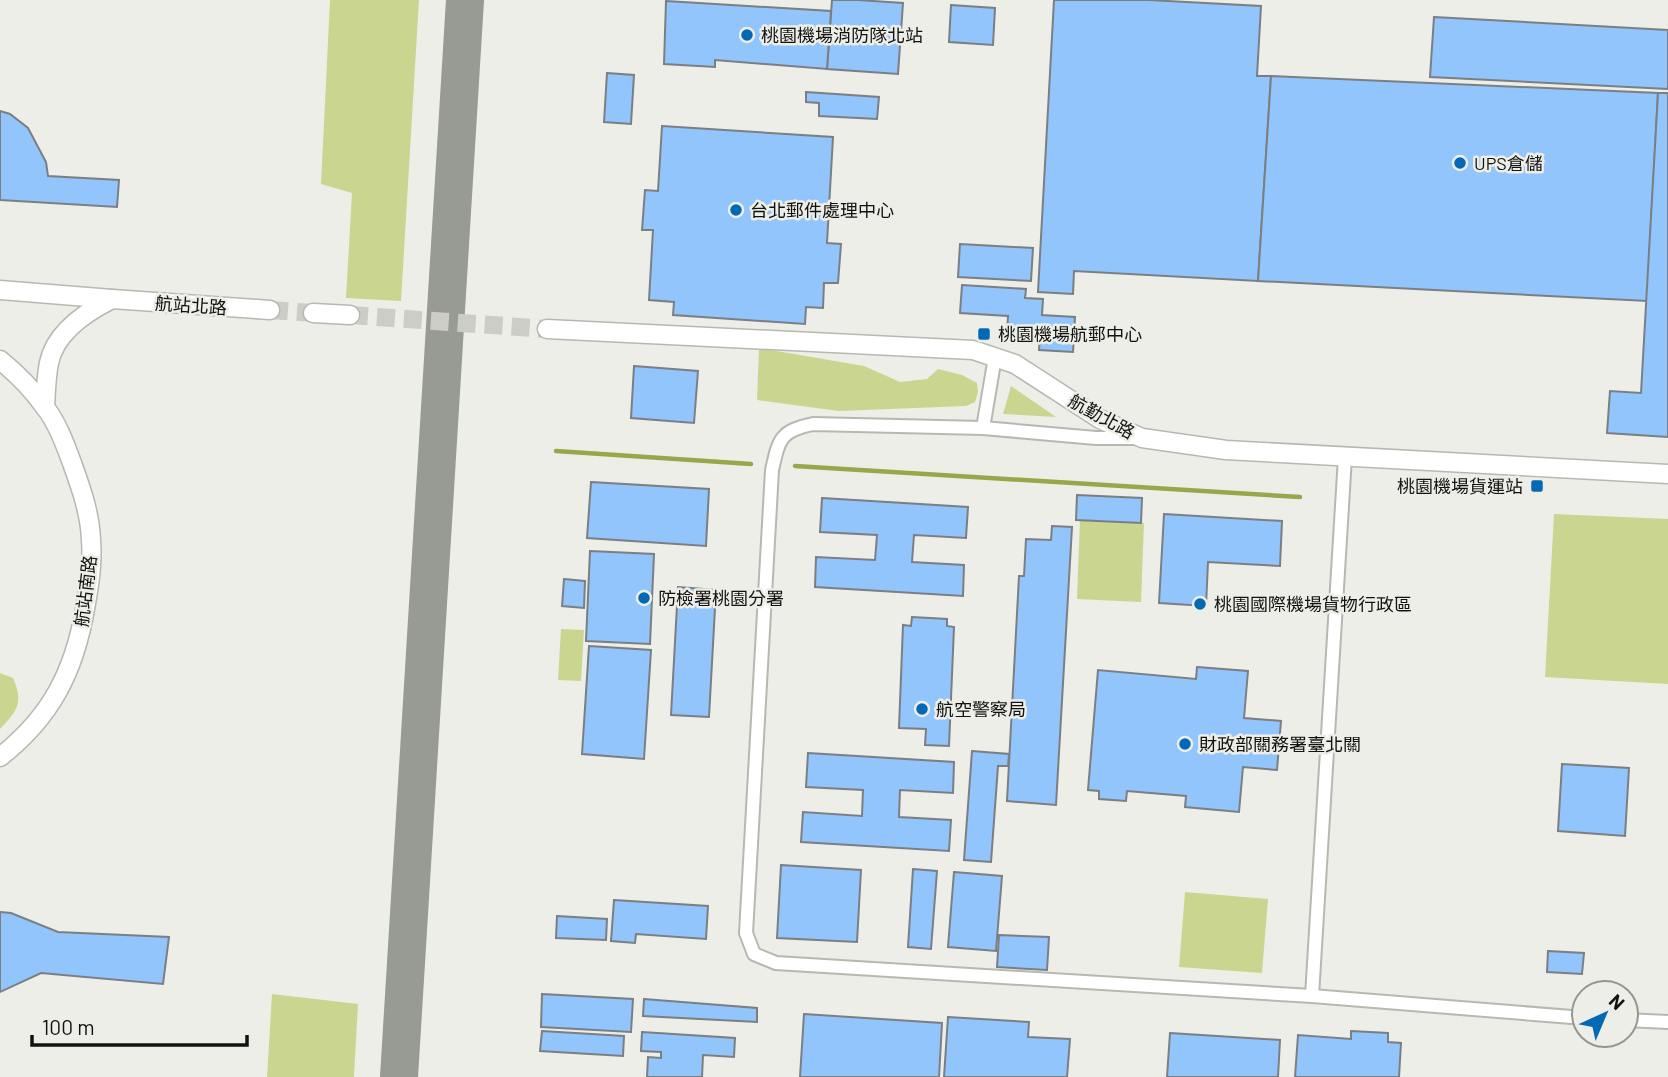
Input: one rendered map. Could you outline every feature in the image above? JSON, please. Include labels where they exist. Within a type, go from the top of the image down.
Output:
[{"type":"street","name":"航站北路","points":[[0,289],[270,310]]},
{"type":"street","points":[[45,407],[49,360],[59,340],[78,319],[112,299]]},
{"type":"street","points":[[313,313],[350,315]]},
{"type":"street","name":"航勤北路","points":[[547,329],[973,350],[1014,364],[1100,419],[1142,438],[1226,450],[1668,474]]},
{"type":"street","points":[[983,428],[995,357]]},
{"type":"street","points":[[0,360],[45,407]]},
{"type":"street","name":"航站南路","points":[[0,757],[16,745],[40,719],[60,689],[73,660],[89,588],[91,540],[85,501],[64,443],[45,407]]},
{"type":"street","points":[[1142,438],[1096,438],[983,428],[813,424],[792,428],[778,443],[772,470],[746,933],[754,954],[776,963],[1312,996],[1570,1017]]},
{"type":"street","points":[[1312,996],[1345,457]]},
{"type":"street","points":[[1640,1021],[1668,1022]]},
{"type":"green space","points":[[330,0],[419,0],[401,301],[346,298],[352,193],[321,184]]},
{"type":"green space","points":[[759,348],[864,366],[900,382],[927,379],[938,369],[962,375],[977,383],[978,392],[975,402],[966,406],[839,411],[757,400]]},
{"type":"green space","points":[[1011,386],[1056,417],[1003,414]]},
{"type":"green space","points":[[1554,514],[1668,519],[1668,684],[1545,677]]},
{"type":"green space","points":[[1080,520],[1144,523],[1141,602],[1077,599]]},
{"type":"green space","points":[[561,629],[584,630],[581,681],[558,680]]},
{"type":"green space","points":[[0,673],[13,678],[18,700],[11,717],[0,729]]},
{"type":"green space","points":[[1185,892],[1268,899],[1262,973],[1179,967]]},
{"type":"green space","points":[[272,994],[358,1004],[354,1077],[267,1077]]},
{"type":"building","points":[[832,0],[903,3],[898,74],[827,69]]},
{"type":"building","points":[[1054,0],[1149,0],[1261,6],[1257,76],[1271,76],[1258,281],[1074,271],[1073,294],[1038,292]]},
{"type":"building","name":"桃園機場消防隊北站","points":[[666,1],[831,11],[827,69],[715,60],[715,67],[664,64]]},
{"type":"building","points":[[951,5],[995,8],[993,45],[949,42]]},
{"type":"building","points":[[1434,17],[1668,30],[1668,89],[1430,77]]},
{"type":"building","points":[[607,73],[634,75],[631,124],[604,122]]},
{"type":"building","name":"UPS倉儲","points":[[1271,76],[1658,93],[1647,301],[1258,281]]},
{"type":"building","points":[[806,92],[879,97],[877,119],[819,116],[819,103],[806,102]]},
{"type":"building","points":[[1658,93],[1668,93],[1668,437],[1607,433],[1610,391],[1641,393]]},
{"type":"building","points":[[0,111],[10,114],[28,128],[46,162],[48,176],[119,180],[117,207],[0,200]]},
{"type":"building","name":"台北郵件處理中心","points":[[662,126],[833,137],[827,243],[841,244],[838,283],[824,283],[823,308],[806,307],[805,324],[673,315],[674,302],[649,300],[653,230],[642,230],[645,190],[658,191]]},
{"type":"building","points":[[960,244],[1033,248],[1031,281],[958,277]]},
{"type":"building","points":[[962,285],[1026,289],[1025,298],[1043,299],[1042,315],[1075,317],[1073,352],[1039,350],[1040,334],[1007,332],[1008,316],[960,313]]},
{"type":"building","points":[[634,366],[698,371],[694,423],[631,418]]},
{"type":"building","points":[[591,482],[709,489],[706,546],[587,538]]},
{"type":"building","points":[[1077,495],[1142,498],[1141,523],[1076,520]]},
{"type":"building","points":[[822,498],[968,507],[966,538],[914,535],[912,562],[964,565],[963,596],[815,587],[816,557],[875,560],[877,535],[820,532]]},
{"type":"building","points":[[1164,514],[1282,521],[1280,566],[1208,562],[1206,606],[1159,603]]},
{"type":"building","points":[[1052,526],[1072,527],[1056,805],[1007,801],[1019,576],[1024,576],[1026,539],[1051,540]]},
{"type":"building","points":[[590,551],[654,554],[650,644],[586,641]]},
{"type":"building","points":[[564,579],[585,581],[584,608],[562,606]]},
{"type":"building","points":[[678,587],[716,590],[709,717],[671,715]]},
{"type":"building","points":[[912,617],[947,619],[947,626],[954,627],[949,746],[925,745],[926,729],[899,728],[903,625],[911,626]]},
{"type":"building","points":[[589,646],[651,650],[644,759],[582,754]]},
{"type":"building","name":"財政部關務署臺北關","points":[[1197,667],[1248,671],[1244,718],[1281,721],[1277,770],[1243,767],[1239,812],[1185,807],[1186,796],[1127,791],[1126,801],[1099,799],[1099,791],[1088,790],[1098,670],[1196,679]]},
{"type":"building","points":[[972,751],[1009,754],[1008,766],[998,766],[991,862],[964,860]]},
{"type":"building","points":[[808,753],[954,762],[953,793],[900,790],[899,817],[951,820],[949,851],[801,842],[803,812],[862,816],[863,790],[806,787]]},
{"type":"building","points":[[1562,764],[1629,768],[1625,836],[1558,831]]},
{"type":"building","points":[[781,865],[861,870],[857,942],[777,938]]},
{"type":"building","points":[[913,869],[937,871],[931,949],[908,947]]},
{"type":"building","points":[[954,872],[1002,876],[996,951],[948,947]]},
{"type":"building","points":[[614,900],[708,906],[706,939],[636,934],[635,943],[611,941]]},
{"type":"building","points":[[0,912],[11,913],[58,932],[169,937],[163,984],[41,973],[0,992]]},
{"type":"building","points":[[557,916],[607,919],[606,940],[556,938]]},
{"type":"building","points":[[999,935],[1049,937],[1047,970],[997,967]]},
{"type":"building","points":[[1548,951],[1584,953],[1582,974],[1547,972]]},
{"type":"building","points":[[542,994],[633,999],[631,1032],[541,1027]]},
{"type":"building","points":[[644,999],[757,1008],[757,1022],[643,1016]]},
{"type":"building","points":[[804,1014],[942,1023],[939,1077],[800,1077]]},
{"type":"building","points":[[948,1017],[1029,1022],[1028,1037],[1070,1039],[1067,1077],[944,1077]]},
{"type":"building","points":[[542,1031],[624,1036],[623,1056],[540,1051]]},
{"type":"building","points":[[1351,1031],[1388,1033],[1388,1042],[1401,1043],[1399,1077],[1295,1077],[1298,1035],[1351,1039]]},
{"type":"building","points":[[642,1032],[735,1038],[734,1057],[703,1055],[702,1077],[647,1077],[648,1057],[661,1058],[661,1052],[641,1051]]},
{"type":"building","points":[[1170,1033],[1280,1040],[1278,1077],[1167,1077]]},
{"type":"waterway","points":[[556,451],[751,464]]},
{"type":"waterway","points":[[795,466],[1300,497]]},
{"type":"taxiway","points":[[399,1077],[465,0]]},
{"type":"tunnel","points":[[270,310],[313,313]]},
{"type":"tunnel","points":[[350,315],[547,329]]},
{"type":"place","name":"桃園機場消防隊北站","points":[[747,35]]},
{"type":"place","name":"UPS倉儲","points":[[1460,163]]},
{"type":"place","name":"台北郵件處理中心","points":[[736,210]]},
{"type":"place","name":"桃園機場航郵中心","points":[[984,334]]},
{"type":"place","name":"桃園機場貨運站","points":[[1537,486]]},
{"type":"place","name":"防檢署桃園分署","points":[[644,598]]},
{"type":"place","name":"桃園國際機場貨物行政區","points":[[1200,604]]},
{"type":"place","name":"航空警察局","points":[[922,709]]},
{"type":"place","name":"財政部關務署臺北關","points":[[1185,744]]}]
